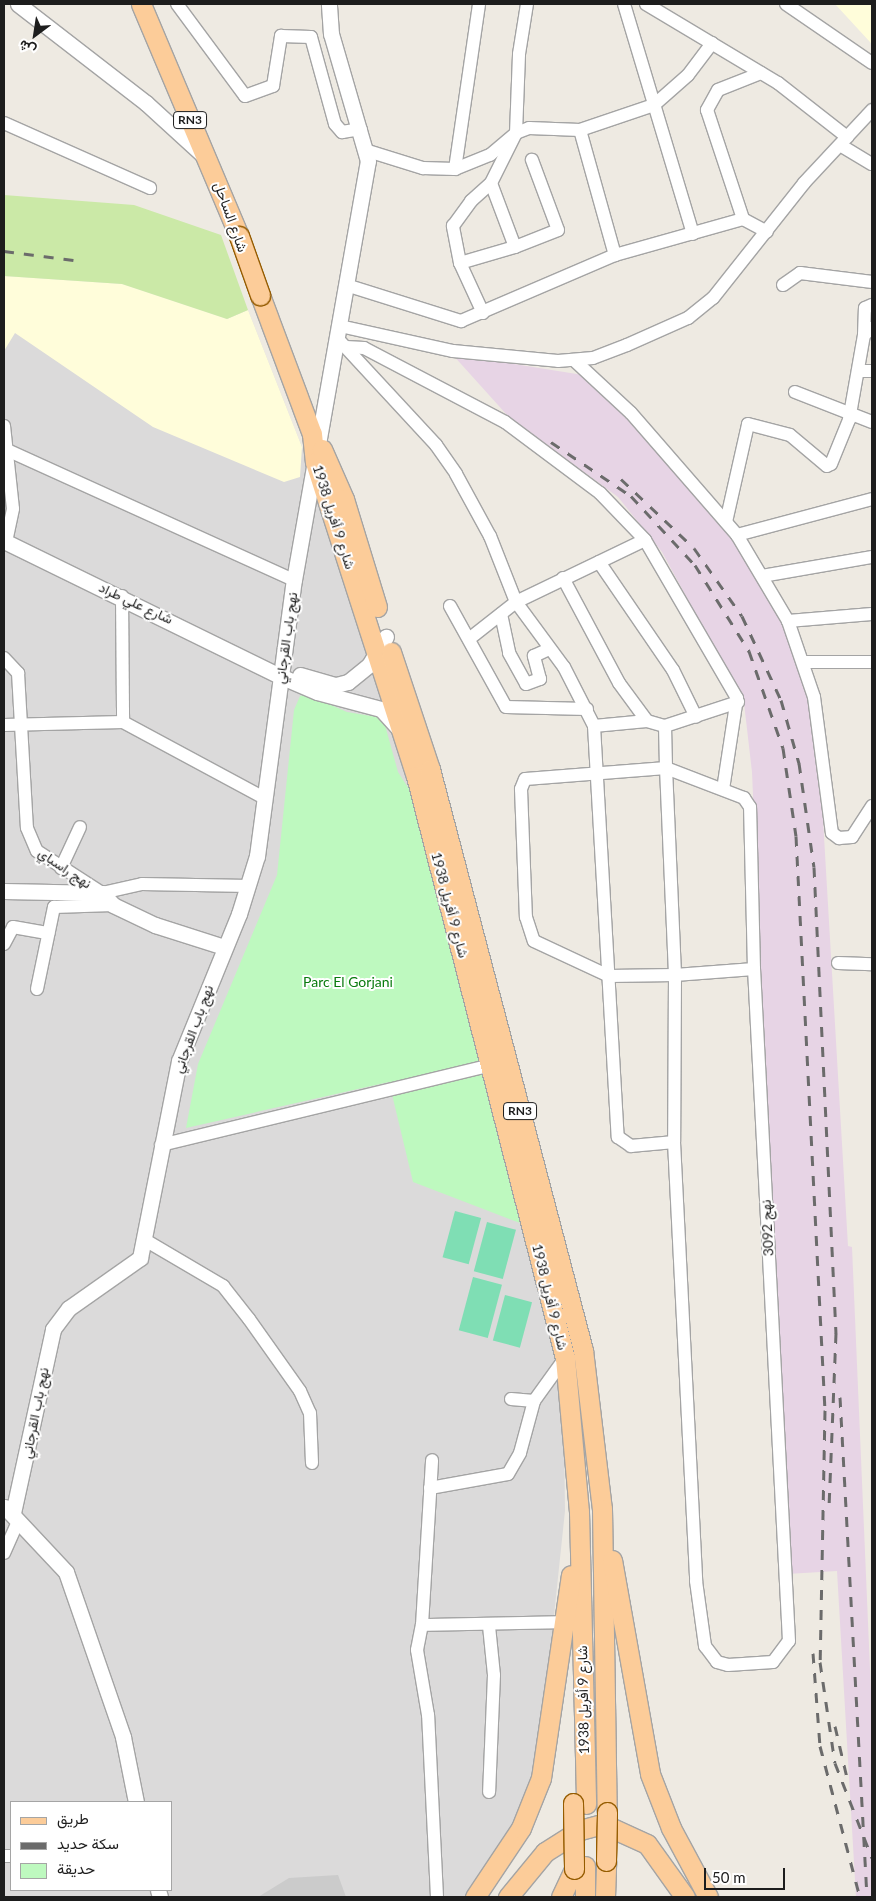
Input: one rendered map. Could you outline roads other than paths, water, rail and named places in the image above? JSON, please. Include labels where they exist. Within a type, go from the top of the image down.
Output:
[{"type":"main road","name":"شارع الساحل","points":[[141,4],[189,118],[211,162],[260,296],[316,438]]},
{"type":"main road","name":"شارع 9 أفريل 1938","points":[[316,438],[315,462],[337,502]]},
{"type":"main road","name":"شارع 9 أفريل 1938","points":[[316,438],[382,644],[430,769],[583,1350],[602,1509],[607,1812],[605,1897]]},
{"type":"main road","name":"شارع 9 أفريل 1938","points":[[382,644],[402,733],[491,1065],[564,1358],[579,1512],[582,1654],[579,1868],[585,1897]]},
{"type":"main road","points":[[602,1509],[650,1774],[671,1828],[708,1897]]},
{"type":"main road","points":[[474,1897],[521,1828],[541,1778],[565,1622],[579,1512]]},
{"type":"main road","points":[[508,1897],[544,1852],[580,1830],[602,1824],[647,1844],[685,1897]]},
{"type":"main road","points":[[561,1897],[579,1868]]},
{"type":"street","points":[[18,4],[146,103],[211,162]]},
{"type":"street","points":[[177,4],[245,96],[273,86],[281,36],[311,37],[335,124],[342,132],[361,130]]},
{"type":"street","points":[[316,438],[341,337],[346,285],[368,151],[331,34],[329,4]]},
{"type":"street","points":[[455,169],[479,4]]},
{"type":"street","points":[[483,313],[460,263],[455,222],[491,183],[516,133],[519,54],[527,4]]},
{"type":"street","points":[[624,4],[693,234]]},
{"type":"street","points":[[646,4],[761,73],[872,164]]},
{"type":"street","points":[[786,4],[872,63]]},
{"type":"street","points":[[368,151],[423,168],[455,169],[490,155],[516,133],[529,128],[580,130],[654,105],[688,75],[712,43]]},
{"type":"street","points":[[761,73],[727,84],[708,106],[743,219],[767,232]]},
{"type":"street","points":[[146,103],[189,118]]},
{"type":"street","points":[[341,337],[452,351],[575,361],[627,346],[688,318],[713,298],[843,141],[872,111]]},
{"type":"street","points":[[4,123],[150,188]]},
{"type":"street","points":[[580,130],[615,254]]},
{"type":"street","points":[[460,263],[515,247],[558,230],[532,160]]},
{"type":"street","points":[[491,183],[515,247]]},
{"type":"street","points":[[346,285],[451,319],[483,313],[615,254],[743,219]]},
{"type":"street","points":[[783,285],[800,273],[872,282]]},
{"type":"street","points":[[726,522],[748,424],[790,435],[829,466],[850,412],[868,332],[865,308],[872,304]]},
{"type":"street","points":[[341,337],[505,422],[600,493],[645,540],[662,562],[738,702],[723,789],[666,768],[599,774],[531,777],[522,783],[526,918],[529,937],[543,948],[610,976],[675,975],[754,969]]},
{"type":"street","points":[[341,337],[436,445],[456,474],[490,536],[516,602],[549,649],[586,709],[594,726],[599,774],[618,1137],[631,1146],[674,1142],[675,975],[665,726]]},
{"type":"street","points":[[575,361],[631,413],[737,535],[788,621],[804,662],[823,743],[832,833],[840,838],[852,837],[872,806]]},
{"type":"street","points":[[859,371],[872,371]]},
{"type":"street","points":[[795,392],[872,422]]},
{"type":"street","points":[[4,426],[13,509],[5,542]]},
{"type":"street","points":[[7,450],[294,580]]},
{"type":"street","name":"نهج باب القرجاني","points":[[12,1513],[53,1329],[69,1308],[134,1265],[145,1240],[161,1145],[179,1061],[249,886],[266,799],[276,670],[315,462]]},
{"type":"street","points":[[308,507],[318,499],[337,502]]},
{"type":"street","points":[[737,535],[872,499]]},
{"type":"street","points":[[469,639],[516,602],[645,540]]},
{"type":"street","name":"شارع علي طراد","points":[[5,542],[122,596],[326,695],[381,709],[402,733]]},
{"type":"street","points":[[762,576],[872,558]]},
{"type":"street","points":[[599,562],[673,670],[696,717]]},
{"type":"street","points":[[563,578],[619,682],[647,721]]},
{"type":"street","points":[[122,596],[123,722]]},
{"type":"street","points":[[450,606],[506,707],[586,709]]},
{"type":"street","points":[[501,614],[510,652],[526,684],[540,679],[534,656],[549,649]]},
{"type":"street","points":[[788,621],[872,614]]},
{"type":"street","name":"شارع علي طراد","points":[[276,670],[336,685],[356,678],[382,644]]},
{"type":"street","name":"نهج راسباي","points":[[4,658],[18,673],[29,842],[61,868],[102,893],[142,884],[249,886]]},
{"type":"street","points":[[804,662],[872,662]]},
{"type":"street","points":[[594,726],[647,721],[665,726],[738,702]]},
{"type":"street","points":[[4,725],[123,722],[266,799]]},
{"type":"street","name":"نهج 3092","points":[[674,1142],[703,1640],[710,1655],[728,1665],[773,1662],[789,1642],[754,969],[751,814],[748,801],[723,789]]},
{"type":"street","points":[[61,868],[80,827]]},
{"type":"street","points":[[4,891],[102,893],[113,905],[155,925],[224,947]]},
{"type":"street","points":[[37,989],[48,933],[58,904],[113,905]]},
{"type":"street","points":[[4,944],[13,927],[48,933]]},
{"type":"street","points":[[838,964],[872,964]]},
{"type":"street","points":[[161,1145],[491,1065]]},
{"type":"street","points":[[145,1240],[223,1286],[250,1319],[300,1391],[310,1413],[312,1463]]},
{"type":"street","points":[[430,1488],[508,1474],[520,1453],[534,1401],[564,1358]]},
{"type":"street","points":[[511,1399],[534,1401]]},
{"type":"street","points":[[432,1460],[422,1626],[417,1650],[428,1714],[436,1897]]},
{"type":"street","points":[[4,1553],[12,1513]]},
{"type":"street","points":[[12,1513],[66,1572],[123,1738],[136,1801]]},
{"type":"street","points":[[422,1626],[489,1626],[565,1622]]},
{"type":"street","points":[[489,1626],[494,1675],[489,1792]]},
{"type":"railway","points":[[4,251],[73,260]]},
{"type":"railway","points":[[551,442],[631,496],[695,565],[749,651],[783,748],[796,836],[825,1410],[820,1662],[835,1763],[872,1858]]},
{"type":"railway","points":[[621,479],[694,548],[742,616],[781,700],[799,763],[814,867],[836,1333],[829,1504]]},
{"type":"railway","points":[[840,1397],[867,1897]]},
{"type":"railway","points":[[813,1653],[820,1746],[860,1897]]},
{"type":"railway","points":[[835,1726],[848,1782]]},
{"type":"park label","name":"Parc El Gorjani","points":[[348,982]]}]
